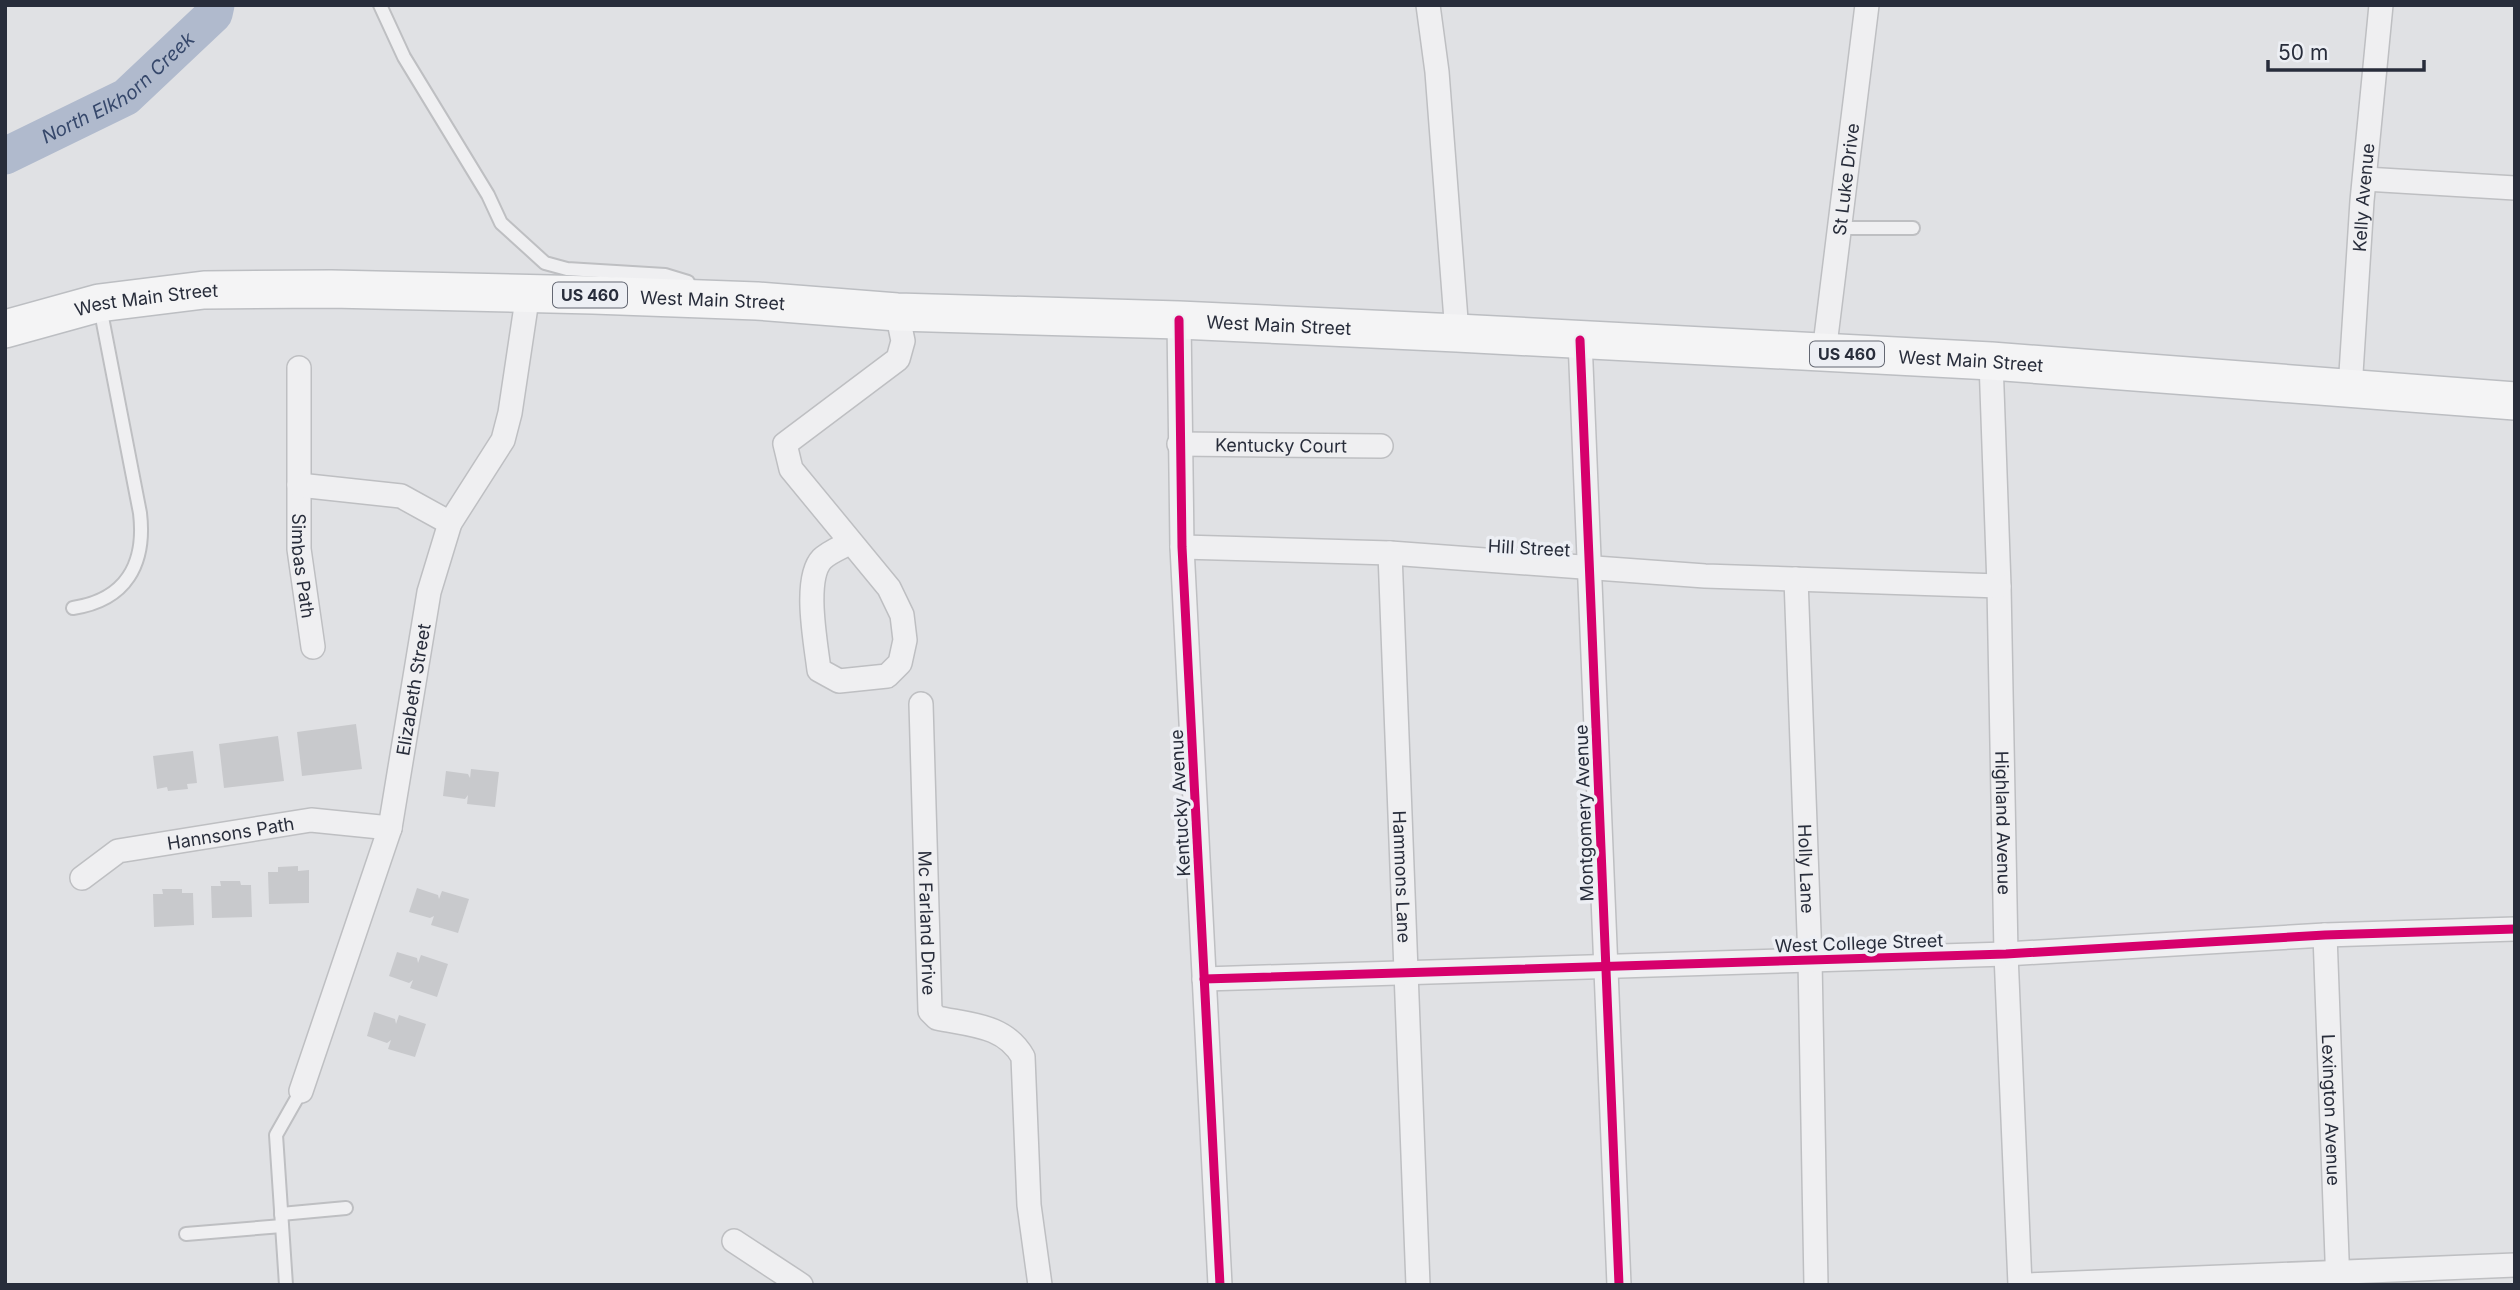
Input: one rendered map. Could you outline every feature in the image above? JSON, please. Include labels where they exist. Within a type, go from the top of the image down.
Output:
[{"type":"main road","name":"West Main Street","points":[[5,329],[99,303],[204,290],[265,288],[528,293],[757,301],[897,312],[1179,320],[1991,361],[2515,401]]},
{"type":"street","points":[[1428,5],[1438,85],[1457,333]]},
{"type":"street","name":"St Luke Drive","points":[[1824,353],[1842,228],[1867,5]]},
{"type":"street","name":"Kelly Avenue","points":[[2350,388],[2381,5]]},
{"type":"street","points":[[2365,179],[2515,188]]},
{"type":"street","name":"Elizabeth Street","points":[[301,1091],[390,828],[429,592],[450,523],[503,439],[510,413],[528,293]]},
{"type":"street","points":[[851,542],[823,558],[813,574],[813,622],[819,670],[839,681],[887,676],[900,663],[905,640],[902,615],[889,588],[851,542],[791,470],[785,444],[898,359],[904,341],[897,312]]},
{"type":"street","name":"Kentucky Avenue","points":[[1179,320],[1182,547],[1220,1285]]},
{"type":"street","name":"Montgomery Avenue","points":[[1580,340],[1619,1285]]},
{"type":"street","name":"Highland Avenue","points":[[1991,361],[1999,586],[2006,954],[2020,1285]]},
{"type":"street","name":"Simbas Path","points":[[299,368],[299,550],[313,647]]},
{"type":"street","name":"Kentucky Court","points":[[1179,444],[1381,446]]},
{"type":"street","name":"Simbas Path","points":[[299,485],[401,496],[450,523]]},
{"type":"street","name":"Hill Street","points":[[1182,547],[1390,553],[1796,579],[1999,586]]},
{"type":"street","name":"Hammons Lane","points":[[1390,553],[1418,1285]]},
{"type":"street","name":"Holly Lane","points":[[1796,579],[1810,960],[1816,1285]]},
{"type":"street","name":"Mc Farland Drive","points":[[921,704],[930,1011],[937,1018],[1002,1032],[1015,1042],[1023,1057],[1028,1205],[1040,1285]]},
{"type":"street","name":"Hannsons Path","points":[[82,878],[118,851],[311,820],[390,828]]},
{"type":"street","name":"West College Street","points":[[1204,979],[2006,954],[2325,935],[2515,929]]},
{"type":"street","name":"Lexington Avenue","points":[[2325,935],[2337,1278]]},
{"type":"street","points":[[734,1241],[801,1285]]},
{"type":"street","points":[[2027,1285],[2337,1278],[2515,1265]]},
{"type":"lane","points":[[380,5],[404,57],[488,195],[501,223],[545,263],[567,269],[665,275],[688,282],[694,299]]},
{"type":"lane","points":[[1842,228],[1913,228]]},
{"type":"lane","points":[[73,608],[91,606],[124,583],[137,565],[141,547],[140,513],[99,303]]},
{"type":"lane","points":[[286,1285],[276,1135],[301,1091]]},
{"type":"lane","points":[[186,1234],[346,1208]]},
{"type":"building","points":[[356,724],[362,769],[302,776],[297,732]]},
{"type":"building","points":[[278,736],[284,781],[224,788],[219,744]]},
{"type":"building","points":[[193,751],[197,783],[187,784],[188,789],[157,789],[153,756]]},
{"type":"building","points":[[471,769],[499,772],[495,807],[467,804],[468,795],[465,799],[443,796],[446,771],[468,774],[470,778]]},
{"type":"building","points":[[298,866],[298,871],[309,870],[309,903],[269,904],[268,872],[278,872],[278,867]]},
{"type":"building","points":[[220,881],[240,881],[241,885],[251,885],[252,917],[212,918],[211,886],[221,886]]},
{"type":"building","points":[[417,888],[438,895],[439,899],[442,891],[469,899],[458,933],[431,925],[434,916],[430,918],[409,912]]},
{"type":"building","points":[[162,889],[182,889],[182,893],[193,893],[194,925],[154,927],[153,894],[163,894]]},
{"type":"building","points":[[397,952],[417,958],[418,963],[421,955],[448,964],[437,997],[410,988],[413,980],[409,983],[389,976]]},
{"type":"building","points":[[374,1012],[395,1019],[396,1024],[399,1015],[426,1024],[415,1057],[388,1049],[391,1040],[387,1043],[367,1036]]},
{"type":"waterway","name":"North Elkhorn Creek","points":[[5,156],[126,97],[214,14],[216,5]]},
{"type":"cycle path","points":[[1179,320],[1182,547],[1220,1285]]},
{"type":"cycle path","points":[[1580,340],[1619,1285]]},
{"type":"cycle path","points":[[1204,979],[2006,954],[2325,935],[2515,929]]}]
